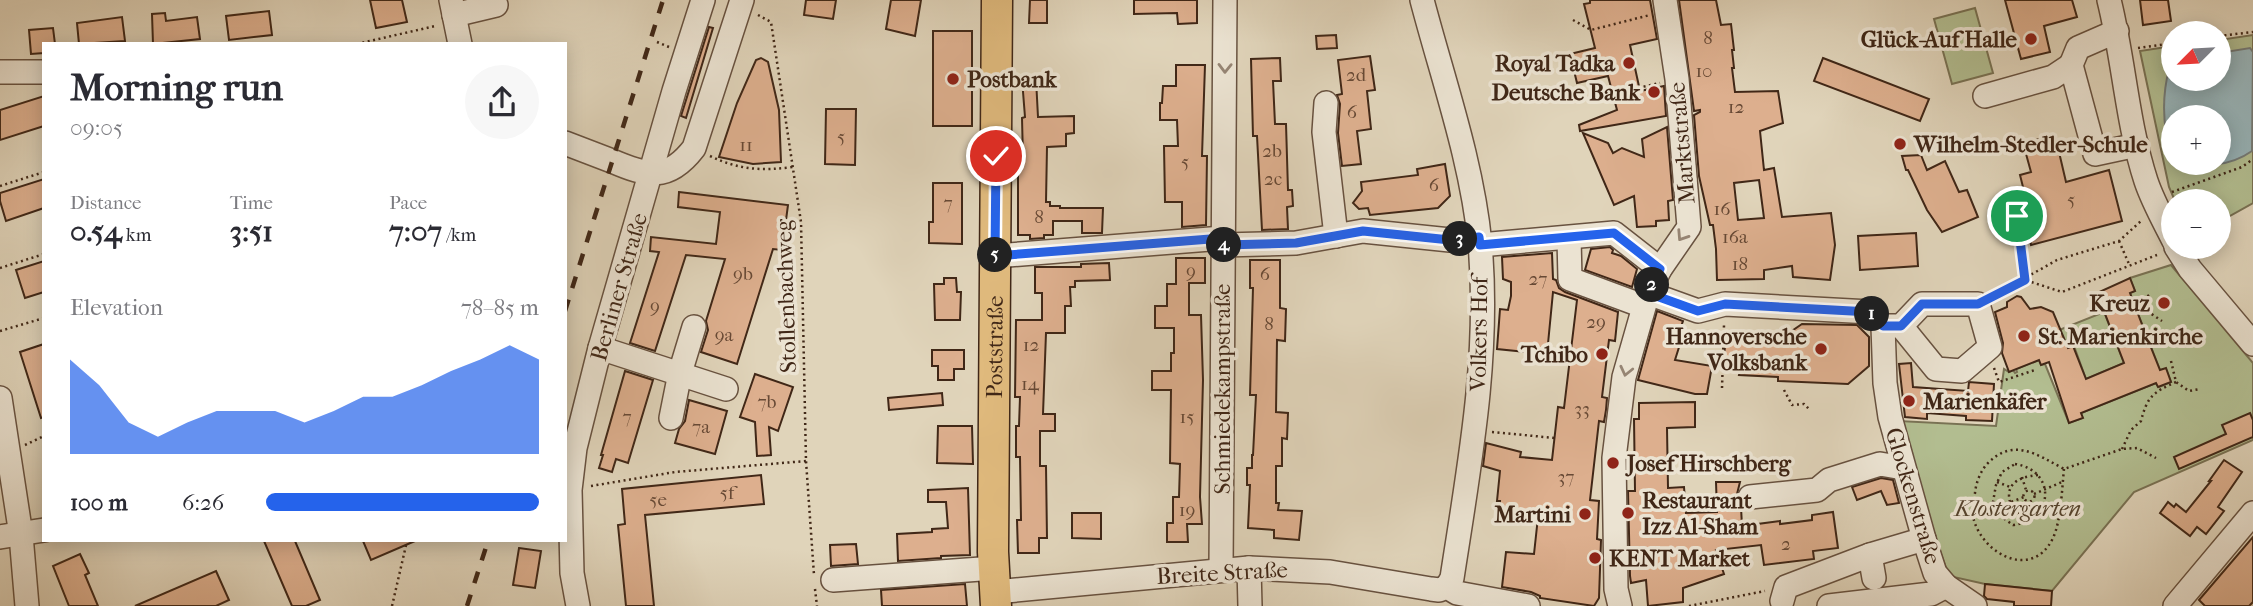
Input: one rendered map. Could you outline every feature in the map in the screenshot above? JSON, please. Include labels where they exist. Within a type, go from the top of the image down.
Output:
[{"type":"main road","name":"Poststraße","points":[[995,589],[998,0]]},
{"type":"street","name":"Berliner Straße","points":[[578,606],[572,573],[570,490],[575,448],[600,348],[703,0]]},
{"type":"street","name":"Schmiedekampstraße","points":[[1221,569],[1225,0]]},
{"type":"street","name":"Volkers Hof","points":[[1422,0],[1466,164],[1479,241],[1484,316],[1474,430],[1452,578],[1447,587]]},
{"type":"street","points":[[2109,0],[2137,145],[2147,183],[2161,214]]},
{"type":"street","points":[[567,144],[651,175],[668,171],[683,162],[694,148],[741,2]]},
{"type":"street","points":[[455,20],[496,5]]},
{"type":"street","name":"Marktstraße","points":[[1620,606],[1616,589],[1614,458],[1624,377],[1646,299],[1660,269],[1689,227],[1677,79],[1666,6]]},
{"type":"street","points":[[1985,96],[2053,77],[2071,65],[2078,48],[2118,41]]},
{"type":"street","points":[[2071,65],[2095,155],[2137,145]]},
{"type":"street","points":[[0,72],[42,72]]},
{"type":"street","points":[[1326,103],[1324,132],[1336,236]]},
{"type":"street","points":[[995,256],[1223,242],[1296,243],[1363,231],[1479,241],[1569,238],[1614,233],[1660,269]]},
{"type":"street","points":[[1569,238],[1570,279],[1646,299],[1698,311],[1725,304],[1870,312],[1892,326],[1936,369],[1962,371],[1990,346],[1978,304],[1922,304],[1892,326]]},
{"type":"street","points":[[2184,259],[2253,344]]},
{"type":"street","name":"Glockenstraße","points":[[1892,326],[1885,383],[1890,417],[1924,539],[1935,573],[1945,586],[1975,606]]},
{"type":"street","points":[[670,418],[694,327]]},
{"type":"street","points":[[600,348],[726,389]]},
{"type":"street","points":[[0,398],[11,536],[27,606]]},
{"type":"street","points":[[1750,497],[1817,490],[1829,480],[1880,464],[1903,468]]},
{"type":"street","points":[[2175,606],[2253,513]]},
{"type":"street","points":[[11,536],[42,530]]},
{"type":"street","points":[[1784,594],[1870,555],[1924,539]]},
{"type":"street","points":[[1870,555],[1874,578]]},
{"type":"street","points":[[1249,568],[1250,606]]},
{"type":"street","name":"Breite Straße","points":[[995,589],[1249,568],[1330,572],[1431,589],[1447,587],[1457,593],[1491,601],[1528,606]]},
{"type":"street","points":[[833,580],[995,589]]},
{"type":"street","points":[[1829,606],[1931,594],[1945,586]]},
{"type":"path","name":"Stollenbachweg","points":[[741,2],[771,22],[801,222],[806,461],[817,606]]},
{"type":"path","points":[[1573,20],[1591,30],[1666,6]]},
{"type":"path","points":[[365,42],[455,20]]},
{"type":"path","points":[[2231,35],[2253,32]]},
{"type":"path","points":[[2118,41],[2161,43]]},
{"type":"path","points":[[1606,95],[1677,79]]},
{"type":"path","points":[[694,148],[721,161],[753,170],[793,167]]},
{"type":"path","points":[[2181,189],[2242,167],[2253,159]]},
{"type":"path","points":[[0,186],[42,173]]},
{"type":"path","points":[[789,178],[795,178]]},
{"type":"path","points":[[2017,216],[2025,280]]},
{"type":"path","points":[[1978,304],[2057,260],[2119,242],[2145,218],[2161,227]]},
{"type":"path","points":[[2119,242],[2129,265]]},
{"type":"path","points":[[2025,280],[2062,292],[2161,253]]},
{"type":"path","points":[[0,268],[42,255]]},
{"type":"path","points":[[2149,295],[2141,302],[2144,309],[2162,321]]},
{"type":"path","points":[[1722,388],[1725,304]]},
{"type":"path","points":[[0,331],[42,319]]},
{"type":"path","points":[[1988,349],[1999,382],[2035,370]]},
{"type":"path","points":[[2171,361],[2176,382],[2189,391],[2200,389]]},
{"type":"path","points":[[2122,449],[2130,429],[2141,421],[2151,396],[2176,382]]},
{"type":"path","points":[[1784,390],[1792,405],[1804,404],[1810,410]]},
{"type":"path","points":[[1474,430],[1555,438]]},
{"type":"path","points":[[2064,469],[2054,537],[2045,550],[2022,560],[2008,559],[1993,550],[1978,531],[1972,509],[1976,486],[1983,469],[1997,454],[2012,450],[2031,451],[2064,469],[2122,449],[2137,448],[2156,458]]},
{"type":"path","points":[[570,490],[675,472],[806,461]]},
{"type":"path","points":[[2015,464],[2027,466],[2038,475],[2045,489],[2042,507],[2036,518],[2013,525],[1999,515],[1993,502],[2002,472],[2015,464]]},
{"type":"path","points":[[2038,475],[2022,477],[2011,487],[2009,503],[2014,512],[2021,515],[2030,514],[2042,507]]},
{"type":"path","points":[[1996,508],[2024,497],[2027,491],[2022,477]]},
{"type":"path","points":[[1997,482],[2011,487]]},
{"type":"path","points":[[2034,494],[2062,482]]},
{"type":"path","points":[[2027,491],[2034,494]]},
{"type":"path","points":[[2024,497],[2031,501],[2034,494]]},
{"type":"path","points":[[392,606],[407,542]]},
{"type":"path","points":[[1689,606],[1784,594]]},
{"type":"green space","points":[[1975,8],[1993,73],[1952,84],[1934,19]]},
{"type":"green space","points":[[2253,35],[2253,203],[2231,215],[2231,189],[2170,189],[2166,175],[2231,175],[2231,105],[2161,105],[2161,149],[2140,51],[2161,48],[2161,91],[2231,91],[2231,38]]},
{"type":"green space","name":"Klostergarten","points":[[2171,265],[2253,363],[2253,440],[2134,492],[2052,591],[1985,584],[1949,576],[1928,518],[1899,421],[1996,426],[2004,369],[2009,372],[2013,370],[2015,373],[2016,369],[2039,360],[2041,365],[2045,364],[2069,423],[2082,418],[2081,413],[2156,383],[2159,387],[2171,382],[2166,369],[2160,370],[2130,293],[2135,291],[2130,278]]},
{"type":"green space","points":[[2104,312],[2124,363],[2086,379],[2074,346],[2065,349],[2059,330]]},
{"type":"water","points":[[2250,48],[2253,52],[2252,151],[2231,161],[2231,105],[2164,105],[2165,91],[2231,91],[2231,51]]},
{"type":"building","points":[[370,0],[402,0],[407,22],[376,28]]},
{"type":"building","points":[[806,0],[836,0],[833,19],[804,15]]},
{"type":"building","points":[[891,0],[921,0],[915,36],[886,29]]},
{"type":"building","points":[[1030,0],[1047,0],[1047,23],[1029,23]]},
{"type":"building","points":[[1134,0],[1197,0],[1197,23],[1178,24],[1177,13],[1134,14]]},
{"type":"building","points":[[1590,0],[1650,0],[1657,39],[1630,45],[1640,91],[1664,86],[1666,116],[1580,131],[1579,125],[1617,110],[1608,76],[1577,83],[1570,54],[1595,48],[1584,4],[1590,3]]},
{"type":"building","points":[[1679,0],[1716,0],[1721,25],[1731,24],[1735,92],[1778,91],[1783,123],[1760,131],[1764,170],[1774,168],[1782,217],[1831,213],[1835,245],[1830,280],[1793,277],[1792,266],[1764,270],[1764,279],[1717,280],[1713,225],[1710,225],[1699,176],[1694,115],[1700,110],[1694,111]],"holes":[[[1759,180],[1764,218],[1738,220],[1734,183]]]},
{"type":"building","name":"Glück-Auf Halle","points":[[2005,0],[2072,0],[2077,17],[2044,26],[2050,52],[2021,59]]},
{"type":"building","points":[[2140,0],[2168,0],[2171,21],[2143,25]]},
{"type":"building","points":[[269,11],[272,35],[229,40],[226,16]]},
{"type":"building","points":[[165,13],[166,21],[197,17],[200,39],[153,42],[152,14]]},
{"type":"building","points":[[122,17],[125,41],[79,42],[77,23]]},
{"type":"building","points":[[709,27],[713,28],[686,118],[681,116]]},
{"type":"building","points":[[53,28],[55,42],[42,42],[42,53],[31,54],[29,30]]},
{"type":"building","name":"Postbank","points":[[933,31],[972,31],[972,126],[933,126]]},
{"type":"building","points":[[1336,35],[1337,48],[1317,49],[1316,36]]},
{"type":"building","points":[[1370,56],[1375,90],[1367,91],[1371,129],[1357,131],[1361,164],[1342,166],[1338,133],[1340,104],[1337,95],[1342,94],[1338,60]]},
{"type":"building","points":[[761,58],[768,62],[779,110],[781,162],[753,164],[719,157],[737,103],[756,60]]},
{"type":"building","points":[[1280,58],[1281,81],[1273,81],[1275,124],[1286,124],[1288,190],[1292,190],[1293,206],[1287,207],[1288,229],[1262,230],[1257,136],[1253,136],[1251,59]]},
{"type":"building","points":[[1823,58],[1929,99],[1920,121],[1814,81]]},
{"type":"building","points":[[1176,65],[1205,65],[1202,156],[1207,156],[1206,225],[1182,227],[1182,202],[1165,202],[1164,146],[1178,146],[1177,120],[1160,120],[1160,103],[1163,86],[1176,86]]},
{"type":"building","points":[[1022,79],[1036,79],[1038,117],[1074,116],[1074,133],[1066,134],[1066,146],[1047,147],[1046,202],[1050,202],[1050,206],[1060,208],[1103,208],[1102,233],[1082,233],[1082,221],[1053,221],[1053,235],[1030,239],[1030,235],[1018,235],[1018,159],[1023,159],[1022,118],[1025,117]]},
{"type":"building","points":[[42,97],[42,127],[0,140],[0,110]]},
{"type":"building","points":[[826,109],[856,109],[855,165],[825,164]]},
{"type":"building","points":[[1667,127],[1673,200],[1668,201],[1669,220],[1656,221],[1656,226],[1637,227],[1634,196],[1614,205],[1583,133],[1608,143],[1613,153],[1622,148],[1644,157],[1642,139]]},
{"type":"building","points":[[2055,135],[2066,182],[2109,170],[2122,221],[2031,245],[2025,221],[2031,219],[2020,175],[2031,172],[2023,143]]},
{"type":"building","points":[[1921,155],[1927,170],[1945,161],[1959,192],[1967,190],[1978,217],[1942,232],[1927,210],[1906,170],[1902,156]]},
{"type":"building","points":[[1445,164],[1450,196],[1438,208],[1370,215],[1368,208],[1359,209],[1353,203],[1362,191],[1361,182],[1418,175],[1417,169]]},
{"type":"building","points":[[42,180],[42,209],[6,221],[0,193]]},
{"type":"building","points":[[933,183],[962,183],[962,244],[929,243],[929,222],[933,222]]},
{"type":"building","points":[[679,192],[788,205],[782,250],[773,249],[737,364],[701,352],[708,330],[706,321],[725,259],[686,255],[655,351],[630,343],[659,252],[650,251],[651,237],[716,244],[720,212],[678,207]]},
{"type":"building","points":[[1916,233],[1918,266],[1860,270],[1858,236]]},
{"type":"building","points":[[1610,247],[1612,253],[1621,256],[1637,269],[1632,287],[1585,270],[1591,249]]},
{"type":"building","points":[[1552,253],[1553,279],[1559,288],[1618,312],[1615,341],[1609,340],[1602,397],[1607,398],[1606,410],[1604,422],[1599,421],[1590,500],[1599,501],[1597,539],[1601,540],[1599,598],[1594,606],[1540,598],[1531,592],[1502,587],[1506,552],[1534,554],[1538,517],[1499,514],[1500,501],[1497,501],[1500,471],[1483,466],[1486,443],[1521,452],[1520,457],[1552,460],[1558,407],[1564,408],[1577,300],[1553,292],[1547,354],[1497,349],[1500,309],[1508,310],[1511,296],[1511,282],[1503,279],[1502,257]]},
{"type":"building","points":[[1176,258],[1205,258],[1205,283],[1189,283],[1189,315],[1201,315],[1203,380],[1200,497],[1202,524],[1187,524],[1188,542],[1167,542],[1167,523],[1173,523],[1173,497],[1179,497],[1180,464],[1170,463],[1171,390],[1152,390],[1152,371],[1171,371],[1174,328],[1155,328],[1155,306],[1167,306],[1167,284],[1176,284]]},
{"type":"building","points":[[1250,260],[1280,260],[1280,308],[1286,309],[1285,341],[1277,340],[1276,412],[1288,413],[1287,439],[1282,438],[1282,466],[1276,466],[1276,503],[1279,503],[1278,510],[1302,511],[1299,540],[1274,538],[1274,530],[1248,528],[1250,485],[1247,485],[1247,468],[1252,468],[1256,395],[1250,395],[1253,288],[1250,288]]},
{"type":"building","points":[[42,262],[42,293],[25,298],[16,270]]},
{"type":"building","points":[[1109,263],[1110,280],[1075,281],[1075,287],[1070,287],[1071,306],[1065,306],[1065,333],[1046,333],[1043,414],[1055,414],[1055,431],[1040,431],[1040,466],[1046,466],[1047,538],[1039,538],[1039,553],[1018,553],[1017,520],[1021,520],[1020,457],[1016,457],[1016,426],[1019,426],[1020,397],[1015,397],[1016,320],[1042,320],[1042,293],[1035,293],[1035,267],[1081,267],[1081,264]]},
{"type":"building","points":[[944,278],[956,278],[957,292],[961,292],[960,320],[935,320],[934,284],[944,284]]},
{"type":"building","points":[[2130,278],[2135,291],[2130,293],[2148,340],[2160,370],[2166,368],[2171,382],[2158,387],[2156,383],[2081,413],[2083,418],[2069,423],[2049,362],[2041,365],[2039,360],[2009,372],[2002,353],[2003,343],[1995,312],[2007,307],[2007,302],[2017,296],[2021,297],[2030,309],[2041,307],[2053,312],[2068,348],[2073,346],[2086,379],[2124,363],[2097,293]]},
{"type":"building","points":[[1657,311],[1683,321],[1675,343],[1680,344],[1675,360],[1712,366],[1707,394],[1695,394],[1638,380]]},
{"type":"building","points":[[1802,324],[1857,325],[1869,337],[1869,366],[1848,384],[1778,381],[1778,377],[1739,375],[1740,371],[1723,370],[1726,334],[1780,339]]},
{"type":"building","points":[[42,345],[41,418],[20,352]]},
{"type":"building","points":[[932,350],[964,350],[964,369],[954,369],[954,380],[938,380],[938,366],[932,366]]},
{"type":"building","points":[[1911,363],[1913,387],[1968,391],[1969,382],[1994,384],[1992,421],[1966,420],[1966,416],[1927,413],[1927,419],[1905,417],[1899,364]]},
{"type":"building","points":[[625,371],[653,380],[628,463],[616,459],[612,472],[599,468]]},
{"type":"building","points":[[755,374],[793,387],[778,431],[769,427],[771,455],[757,456],[755,422],[740,417]]},
{"type":"building","points":[[942,393],[943,405],[889,410],[888,398]]},
{"type":"building","points":[[689,400],[727,411],[715,454],[675,443],[679,429],[685,421]]},
{"type":"building","points":[[1695,402],[1695,427],[1667,428],[1668,488],[1684,487],[1686,513],[1717,512],[1716,482],[1740,482],[1736,498],[1741,507],[1742,526],[1812,520],[1812,515],[1833,512],[1838,548],[1813,551],[1814,559],[1764,565],[1761,545],[1716,550],[1724,574],[1683,588],[1683,602],[1648,606],[1646,580],[1631,583],[1630,576],[1628,491],[1635,491],[1634,419],[1639,419],[1639,403]]},
{"type":"building","points":[[2250,413],[2253,420],[2253,437],[2179,469],[2174,457],[2226,434],[2222,425]]},
{"type":"building","points":[[938,426],[972,426],[973,464],[937,463]]},
{"type":"building","points":[[2224,460],[2242,472],[2218,507],[2224,511],[2206,534],[2197,527],[2190,536],[2160,513],[2168,502],[2174,507],[2176,504],[2186,512]]},
{"type":"building","points":[[761,475],[764,504],[645,515],[654,606],[626,606],[618,525],[625,524],[622,489]]},
{"type":"building","points":[[1881,478],[1893,480],[1899,503],[1887,505],[1881,491],[1857,500],[1852,487]]},
{"type":"building","points":[[968,488],[970,555],[898,561],[897,534],[932,532],[932,529],[948,528],[946,502],[928,502],[928,490]]},
{"type":"building","points":[[1072,513],[1101,513],[1101,539],[1072,538]]},
{"type":"building","points":[[2253,537],[2253,602],[2249,606],[2205,606],[2199,600]]},
{"type":"building","points":[[264,542],[295,542],[320,600],[306,606],[292,606]]},
{"type":"building","points":[[363,542],[413,542],[371,560]]},
{"type":"building","points":[[856,544],[858,564],[831,566],[830,545]]},
{"type":"building","points":[[519,548],[541,551],[535,588],[513,585]]},
{"type":"building","points":[[80,554],[89,573],[85,575],[98,606],[69,606],[53,566]]},
{"type":"building","points":[[216,571],[229,600],[216,606],[135,606]]},
{"type":"building","points":[[965,584],[967,606],[882,606],[881,590]]},
{"type":"building","points":[[1985,584],[2052,591],[2051,606],[2014,606],[2014,602],[1987,599],[1984,596]]},
{"type":"railway","points":[[567,305],[663,0]]},
{"type":"railway","points":[[467,606],[488,542]]},
{"type":"place","name":"Glück-Auf Halle","points":[[2031,39]]},
{"type":"place","name":"Royal Tadka","points":[[1629,63]]},
{"type":"place","name":"Postbank","points":[[953,79]]},
{"type":"place","name":"Deutsche Bank","points":[[1654,92]]},
{"type":"place","name":"Wilhelm-Stedler-Schule","points":[[1900,144]]},
{"type":"place","name":"Kreuz","points":[[2164,303]]},
{"type":"place","name":"St. Marienkirche","points":[[2024,336]]},
{"type":"place","name":"Hannoversche Volksbank","points":[[1821,349]]},
{"type":"place","name":"Tchibo","points":[[1602,354]]},
{"type":"place","name":"Marienkäfer","points":[[1909,401]]},
{"type":"place","name":"Josef Hirschberg","points":[[1613,463]]},
{"type":"place","name":"Restaurant Izz Al-Sham","points":[[1628,513]]},
{"type":"place","name":"Martini","points":[[1585,514]]},
{"type":"place","name":"KENT Market","points":[[1595,558]]},
{"type":"route","points":[[996,156],[995,256],[1223,238],[1223,245],[1296,243],[1363,231],[1450,240],[1479,237],[1480,245],[1614,233],[1660,269],[1648,293],[1698,311],[1725,304],[1852,310],[1870,312],[1883,326],[1901,326],[1922,304],[1978,304],[2025,280],[2017,216]]}]
